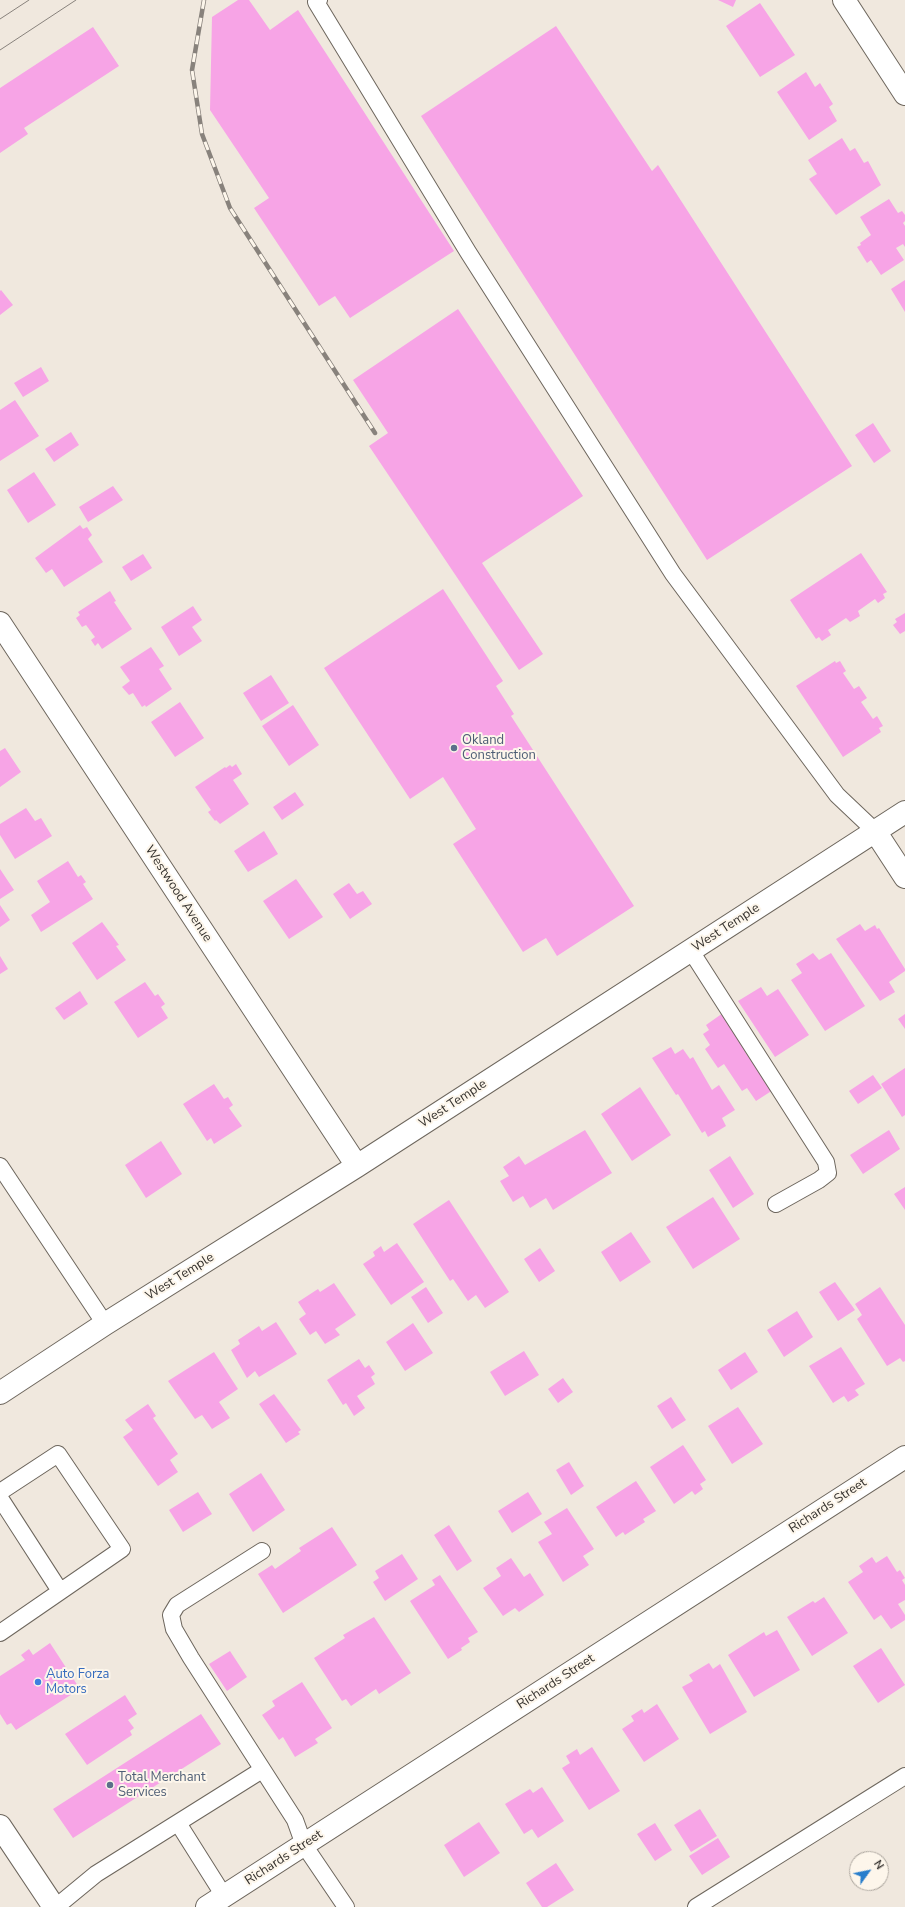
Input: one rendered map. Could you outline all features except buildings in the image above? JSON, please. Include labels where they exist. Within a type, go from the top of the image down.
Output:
[{"type":"street","points":[[844,0],[905,94]]},
{"type":"street","name":"Westwood Avenue","points":[[0,623],[357,1166]]},
{"type":"street","name":"West Temple","points":[[0,1393],[105,1324],[357,1166],[905,812]]},
{"type":"street","points":[[876,831],[905,877]]},
{"type":"street","name":"Richards Street","points":[[215,1902],[905,1457]]},
{"type":"street","points":[[0,1826],[55,1907]]},
{"type":"lane","points":[[319,0],[316,2],[468,252],[673,574],[837,795],[876,831]]},
{"type":"lane","points":[[691,950],[826,1162],[828,1173],[819,1180],[776,1204]]},
{"type":"lane","points":[[0,1166],[105,1324]]},
{"type":"lane","points":[[0,1492],[58,1454],[122,1549],[0,1633]]},
{"type":"lane","points":[[0,1498],[60,1592]]},
{"type":"lane","points":[[262,1551],[177,1604],[171,1615],[174,1628],[191,1658],[295,1820],[304,1845],[346,1907]]},
{"type":"lane","points":[[55,1907],[96,1874],[262,1770]]},
{"type":"lane","points":[[696,1907],[905,1776]]},
{"type":"lane","points":[[178,1823],[215,1902]]},
{"type":"tram line","points":[[0,19],[29,0]]},
{"type":"tram line","points":[[0,50],[76,0]]},
{"type":"railway","points":[[204,0],[192,70],[202,134],[230,208],[375,433]]},
{"type":"place","name":"Okland Construction","points":[[454,748]]},
{"type":"place","name":"Auto Forza Motors","points":[[38,1682]]},
{"type":"place","name":"Total Merchant Services","points":[[110,1785]]}]
